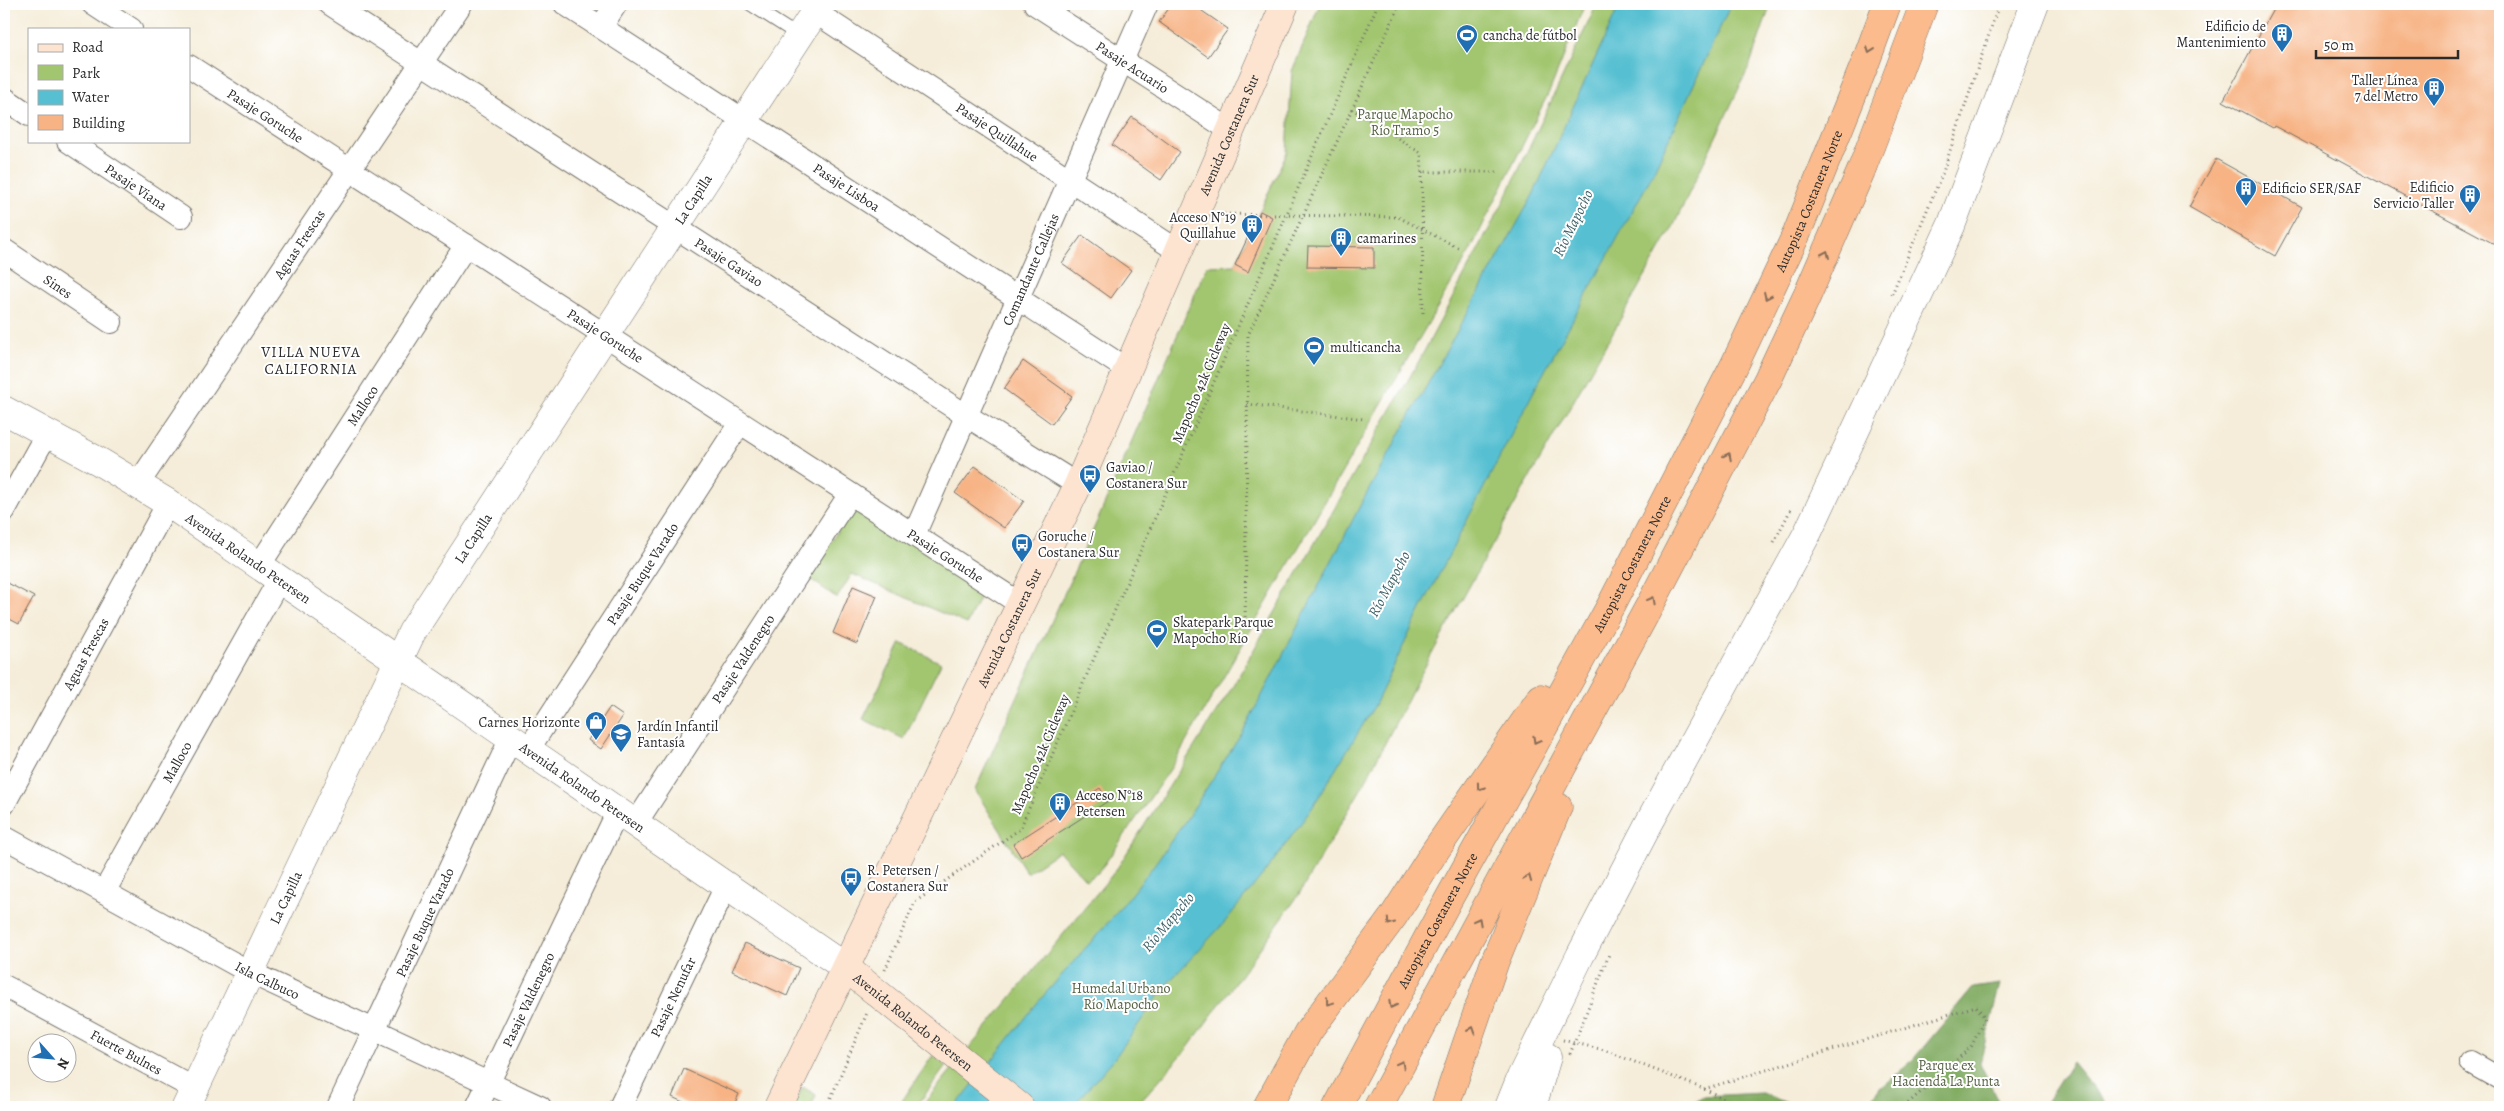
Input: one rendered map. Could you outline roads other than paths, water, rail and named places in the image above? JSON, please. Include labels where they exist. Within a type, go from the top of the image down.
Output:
[{"type":"highway","name":"Autopista Costanera Norte","points":[[1338,1107],[1447,902],[1611,605],[1726,384],[1797,233],[1887,4]]},
{"type":"highway","points":[[1378,1107],[1708,494],[1806,298],[1862,171],[1924,4]]},
{"type":"highway","points":[[1267,1107],[1292,1059],[1322,1011],[1393,917],[1434,851],[1569,656],[1611,605]]},
{"type":"highway","points":[[1445,1107],[1517,905],[1628,642]]},
{"type":"main road","name":"Avenida Costanera Sur","points":[[778,1107],[1022,605],[1078,485],[1230,130],[1277,7]]},
{"type":"main road","name":"Avenida Rolando Petersen","points":[[846,968],[879,982],[932,1035],[1020,1107]]},
{"type":"street","points":[[93,4],[129,28]]},
{"type":"street","name":"Pasaje Gaviao","points":[[330,4],[966,416],[1078,485]]},
{"type":"street","name":"Aguas Frescas","points":[[138,484],[461,4]]},
{"type":"street","name":"Pasaje Lisboa","points":[[565,4],[1128,370]]},
{"type":"street","points":[[601,27],[616,4]]},
{"type":"street","name":"Pasaje Acuario","points":[[1035,4],[1230,130]]},
{"type":"street","name":"Comandante Callejas","points":[[914,535],[1147,4]]},
{"type":"street","points":[[1509,1107],[1580,956],[1648,825],[1812,523],[1951,226],[2035,4]]},
{"type":"street","name":"La Capilla","points":[[191,1098],[397,661],[418,622],[818,8]]},
{"type":"street","name":"Pasaje Quillahue","points":[[818,8],[1069,180],[1178,251]]},
{"type":"street","name":"Pasaje Goruche","points":[[190,67],[1022,605]]},
{"type":"street","points":[[4,98],[28,114]]},
{"type":"street","name":"Pasaje Viana","points":[[69,142],[181,217]]},
{"type":"street","name":"Malloco","points":[[104,892],[269,573],[466,245]]},
{"type":"street","name":"Sines","points":[[4,250],[111,322]]},
{"type":"street","name":"Avenida Rolando Petersen","points":[[4,410],[138,484],[168,503],[846,968]]},
{"type":"street","name":"Pasaje Buque Varado","points":[[338,1107],[374,1029],[519,744],[740,423]]},
{"type":"street","points":[[4,511],[47,434]]},
{"type":"street","name":"Pasaje Valdenegro","points":[[477,1107],[627,817],[850,494]]},
{"type":"street","name":"Aguas Frescas","points":[[4,804],[168,503]]},
{"type":"street","name":"Isla Calbuco","points":[[4,837],[251,973],[540,1107]]},
{"type":"street","name":"Pasaje Nenufar","points":[[620,1107],[726,886]]},
{"type":"street","points":[[1532,1107],[1565,1046],[1580,956]]},
{"type":"street","name":"Fuerte Bulnes","points":[[4,986],[191,1098]]},
{"type":"street","points":[[2470,1062],[2500,1079]]},
{"type":"lane","points":[[749,4],[799,36]]},
{"type":"water","name":"Humedal Urbano Río Mapocho","points":[[1620,4],[1731,4],[1650,179],[1537,385],[1419,613],[1375,705],[1312,808],[1272,863],[1224,923],[1167,984],[1114,1059],[1072,1107],[955,1107],[1038,1002],[1112,918],[1151,869],[1186,820],[1244,730],[1362,502],[1533,195]]},
{"type":"place","name":"Edificio de Mantenimiento","points":[[2282,53]]},
{"type":"place","name":"cancha de fútbol","points":[[1467,54]]},
{"type":"place","name":"Taller Línea 7 del Metro","points":[[2434,107]]},
{"type":"place","name":"Edificio SER/SAF","points":[[2246,207]]},
{"type":"place","name":"Edificio Servicio Taller","points":[[2470,214]]},
{"type":"place","name":"Acceso N°19 Quillahue","points":[[1252,244]]},
{"type":"place","name":"camarines","points":[[1341,257]]},
{"type":"place","name":"multicancha","points":[[1314,366]]},
{"type":"place","name":"Gaviao / Costanera Sur","points":[[1090,494]]},
{"type":"place","name":"Goruche / Costanera Sur","points":[[1022,563]]},
{"type":"place","name":"Skatepark Parque Mapocho Río","points":[[1157,649]]},
{"type":"place","name":"Carnes Horizonte","points":[[596,741]]},
{"type":"place","name":"Jardín Infantil Fantasía","points":[[621,753]]},
{"type":"place","name":"Acceso N°18 Petersen","points":[[1060,822]]},
{"type":"place","name":"R. Petersen / Costanera Sur","points":[[851,897]]},
{"type":"district","name":"VILLA NUEVA CALIFORNIA","points":[[311,360]]},
{"type":"park label","name":"Parque Mapocho Río Tramo 5","points":[[1405,122]]},
{"type":"park label","name":"Parque ex Hacienda La Punta","points":[[1946,1074]]},
{"type":"water label","name":"Río Mapocho","points":[[1573,223]]},
{"type":"water label","name":"Río Mapocho","points":[[1389,584]]},
{"type":"water label","name":"Río Mapocho","points":[[1168,922]]}]
